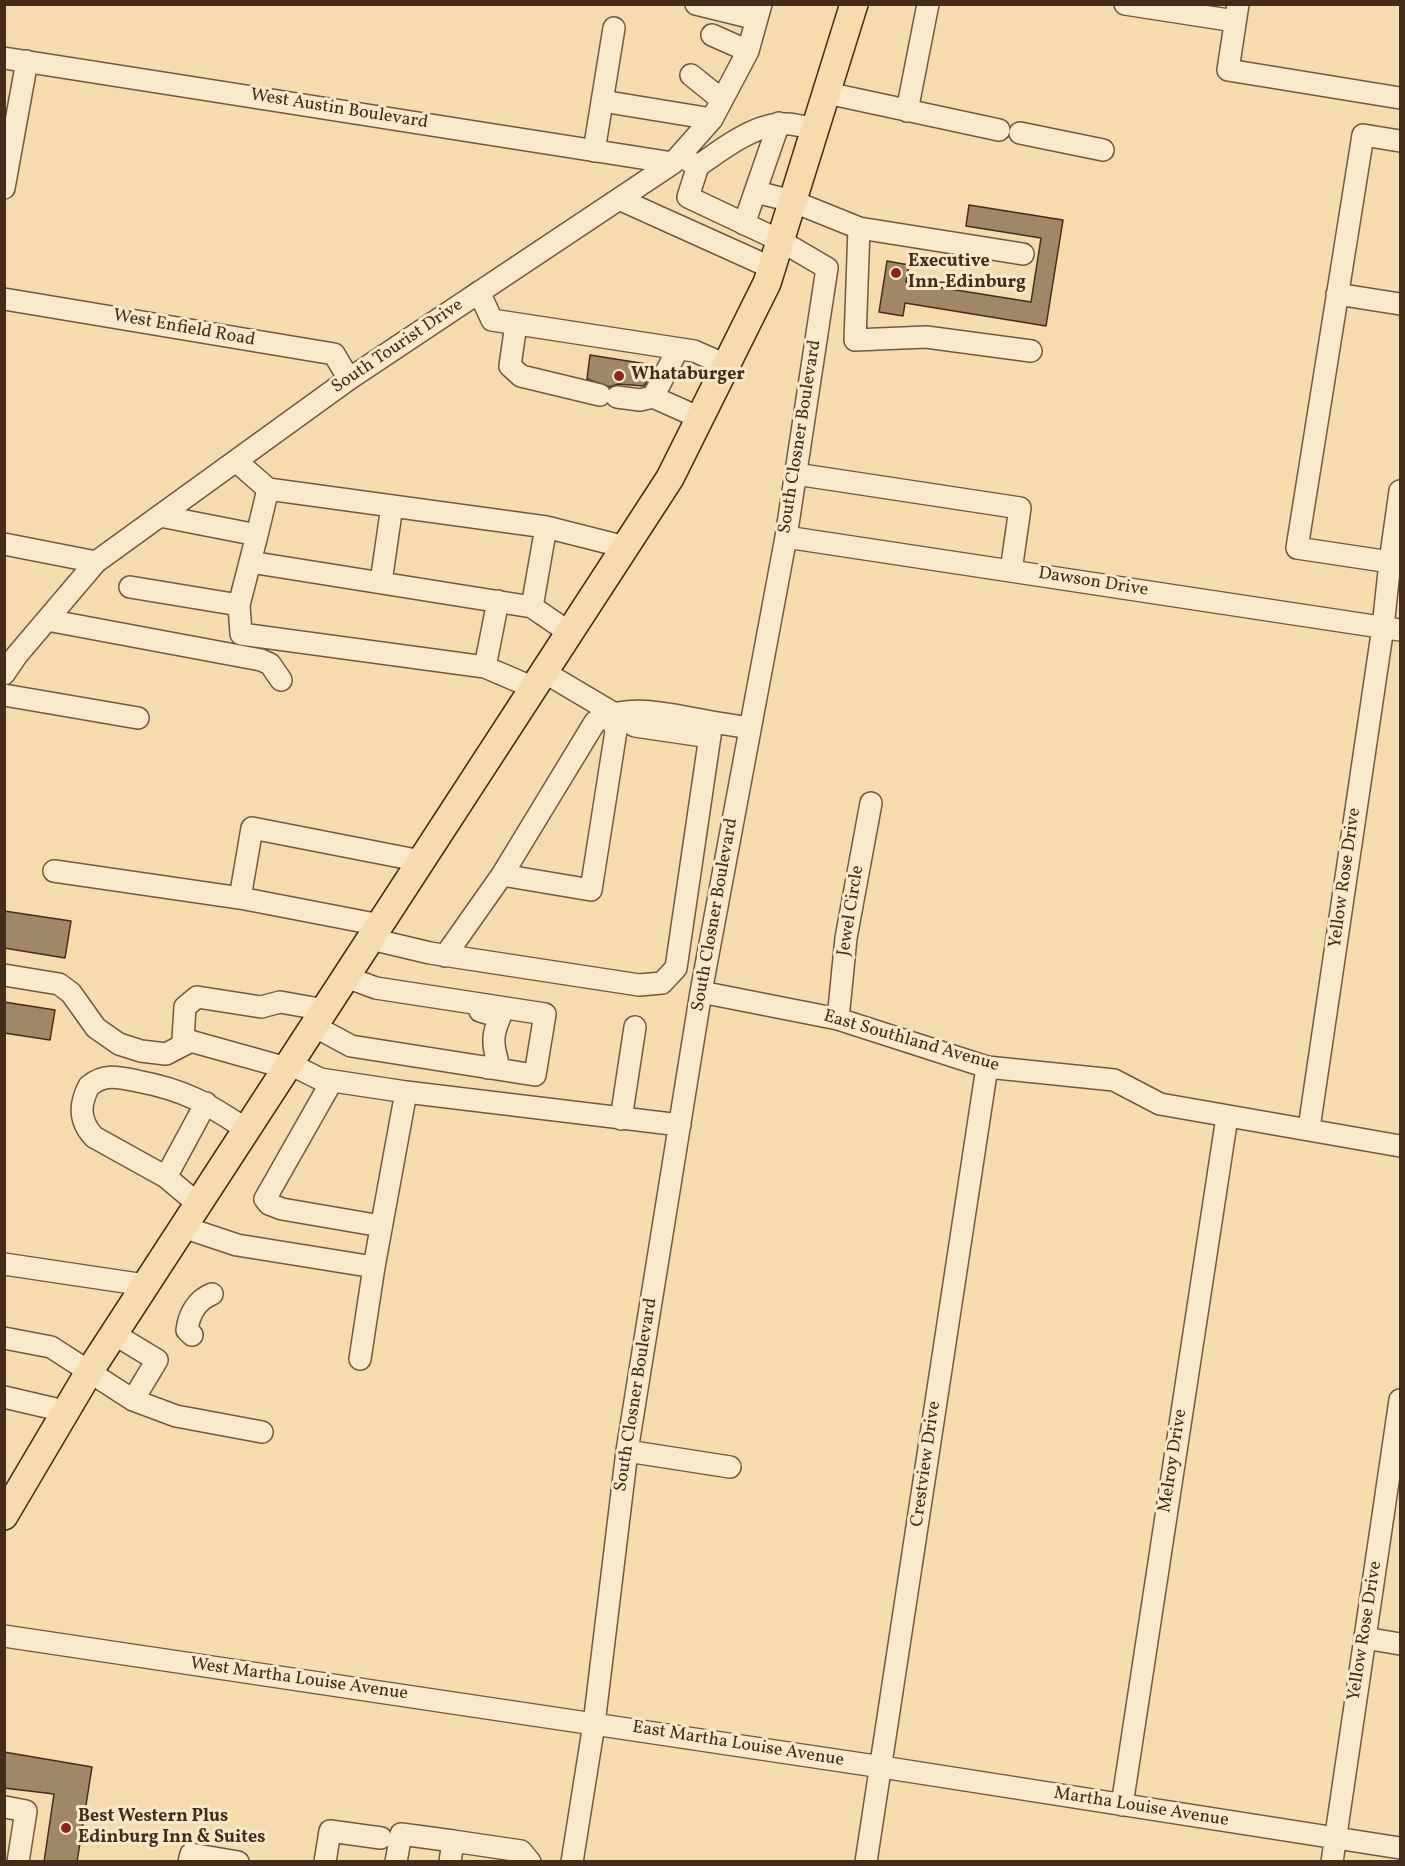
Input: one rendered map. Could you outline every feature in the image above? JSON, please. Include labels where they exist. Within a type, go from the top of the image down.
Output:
[{"type":"main road","points":[[4,1516],[88,1372],[670,478],[772,268],[854,4]]},
{"type":"street","points":[[696,4],[759,12]]},
{"type":"street","points":[[907,111],[928,4]]},
{"type":"street","points":[[1125,4],[1237,13],[1228,70],[1401,98]]},
{"type":"street","name":"South Tourist Drive","points":[[4,675],[96,562],[349,379],[676,159],[712,119],[748,51],[759,12]]},
{"type":"street","points":[[594,151],[614,28]]},
{"type":"street","points":[[712,35],[748,51]]},
{"type":"street","name":"West Austin Boulevard","points":[[4,58],[594,151],[676,159],[698,165]]},
{"type":"street","points":[[4,188],[27,61]]},
{"type":"street","points":[[691,75],[722,100]]},
{"type":"street","points":[[827,93],[1103,150]]},
{"type":"street","points":[[603,101],[712,119]]},
{"type":"street","points":[[744,224],[779,123]]},
{"type":"street","points":[[781,241],[688,197],[698,165],[730,144],[762,128],[779,123],[816,129]]},
{"type":"street","points":[[1390,562],[1297,548],[1363,135],[1401,141]]},
{"type":"street","points":[[756,192],[792,201],[860,228],[1023,254]]},
{"type":"street","points":[[619,199],[772,268]]},
{"type":"street","points":[[860,228],[855,340],[926,337],[1031,351]]},
{"type":"street","name":"South Closner Boulevard","points":[[572,1862],[594,1724],[627,1451],[701,992],[786,537],[827,268],[781,241]]},
{"type":"street","points":[[479,292],[492,320],[694,351],[726,365]]},
{"type":"street","points":[[1337,294],[1401,304]]},
{"type":"street","name":"West Enfield Road","points":[[4,299],[334,354],[349,379]]},
{"type":"street","points":[[516,324],[510,366],[521,376],[559,387],[608,396],[640,400],[653,397],[700,418]]},
{"type":"street","points":[[653,397],[678,349]]},
{"type":"street","points":[[236,460],[268,489],[546,527],[625,547]]},
{"type":"street","points":[[796,474],[1020,508],[1011,571]]},
{"type":"street","points":[[268,489],[239,605],[241,634],[485,667],[539,680],[610,712],[635,726],[750,728]]},
{"type":"street","name":"Yellow Rose Drive","points":[[1309,1128],[1392,628],[1390,562],[1401,491]]},
{"type":"street","points":[[381,582],[392,506]]},
{"type":"street","points":[[160,516],[257,535]]},
{"type":"street","points":[[532,607],[546,527]]},
{"type":"street","name":"Dawson Drive","points":[[786,537],[1392,628]]},
{"type":"street","points":[[4,544],[96,562]]},
{"type":"street","points":[[250,561],[532,607],[570,633]]},
{"type":"street","points":[[130,587],[239,605]]},
{"type":"street","points":[[485,667],[498,601]]},
{"type":"street","points":[[47,620],[261,660],[270,664],[281,680]]},
{"type":"street","points":[[4,695],[138,718]]},
{"type":"street","points":[[502,875],[591,890],[616,730],[610,712]]},
{"type":"street","points":[[445,956],[502,875],[595,722],[610,712]]},
{"type":"street","points":[[54,871],[240,898],[375,932],[445,956],[639,984],[662,983],[676,968],[711,729]]},
{"type":"street","name":"Jewel Circle","points":[[838,1019],[846,938],[871,803]]},
{"type":"street","points":[[240,898],[252,828],[422,861]]},
{"type":"street","points":[[4,975],[59,984],[71,993],[96,1028],[119,1044],[141,1051],[166,1054],[191,1041]]},
{"type":"street","points":[[346,977],[376,988],[545,1014],[529,1107]]},
{"type":"street","points":[[405,992],[426,1003],[491,1013],[500,1017],[494,1032],[493,1063]]},
{"type":"street","name":"East Southland Avenue","points":[[701,992],[838,1019],[987,1067],[1114,1080],[1160,1104],[1227,1117],[1309,1128],[1401,1146]]},
{"type":"street","points":[[535,1075],[493,1063],[351,1046],[320,1018],[280,1002],[261,1007],[197,998],[185,1007],[182,1025],[183,1038],[288,1066],[320,1079],[406,1092],[680,1125]]},
{"type":"street","points":[[621,1119],[635,1028]]},
{"type":"street","name":"Crestview Drive","points":[[866,1862],[987,1067]]},
{"type":"street","points":[[198,1204],[166,1177],[94,1137],[85,1127],[81,1104],[88,1086],[107,1076],[171,1088],[206,1103],[247,1130]]},
{"type":"street","points":[[332,1081],[266,1199],[269,1204],[282,1209],[381,1226]]},
{"type":"street","points":[[360,1359],[381,1226],[406,1092]]},
{"type":"street","points":[[166,1177],[206,1103]]},
{"type":"street","name":"Melroy Drive","points":[[1122,1805],[1227,1117]]},
{"type":"street","points":[[183,1227],[237,1245],[374,1267]]},
{"type":"street","points":[[4,1264],[146,1286]]},
{"type":"street","points":[[192,1335],[187,1330],[189,1319],[201,1298],[212,1294]]},
{"type":"street","points":[[114,1334],[157,1360],[133,1401]]},
{"type":"street","points":[[4,1338],[51,1347],[133,1401],[176,1416],[262,1432]]},
{"type":"street","points":[[4,1397],[64,1411]]},
{"type":"street","name":"Yellow Rose Drive","points":[[1332,1862],[1365,1638],[1398,1440],[1401,1400]]},
{"type":"street","points":[[627,1451],[729,1467]]},
{"type":"street","name":"West Martha Louise Avenue","points":[[4,1636],[594,1724]]},
{"type":"street","points":[[1365,1638],[1401,1644]]},
{"type":"street","name":"East Martha Louise Avenue","points":[[594,1724],[882,1767]]},
{"type":"street","name":"Martha Louise Avenue","points":[[882,1767],[1401,1848]]},
{"type":"street","points":[[5,1807],[26,1811],[18,1862]]},
{"type":"street","points":[[325,1862],[330,1831],[381,1838]]},
{"type":"street","points":[[396,1862],[400,1834],[451,1851],[521,1851],[530,1862]]},
{"type":"street","points":[[189,1862],[190,1854],[238,1862]]},
{"type":"building","name":"Executive Inn-Edinburg","points":[[969,205],[1063,220],[1046,326],[905,303],[903,316],[879,312],[887,261],[909,265],[906,282],[1031,302],[1041,238],[966,226]]},
{"type":"building","name":"Whataburger","points":[[590,355],[653,365],[651,374],[644,386],[618,384],[610,387],[587,379]]},
{"type":"building","points":[[4,911],[71,921],[65,958],[4,948]]},
{"type":"building","points":[[4,1002],[55,1010],[50,1040],[4,1033]]},
{"type":"building","name":"Best Western Plus Edinburg Inn & Suites","points":[[4,1752],[92,1767],[77,1862],[44,1862],[54,1794],[4,1788]]},
{"type":"place","name":"Executive Inn-Edinburg","points":[[896,273]]},
{"type":"place","name":"Whataburger","points":[[619,376]]},
{"type":"place","name":"Best Western Plus Edinburg Inn & Suites","points":[[66,1828]]}]
